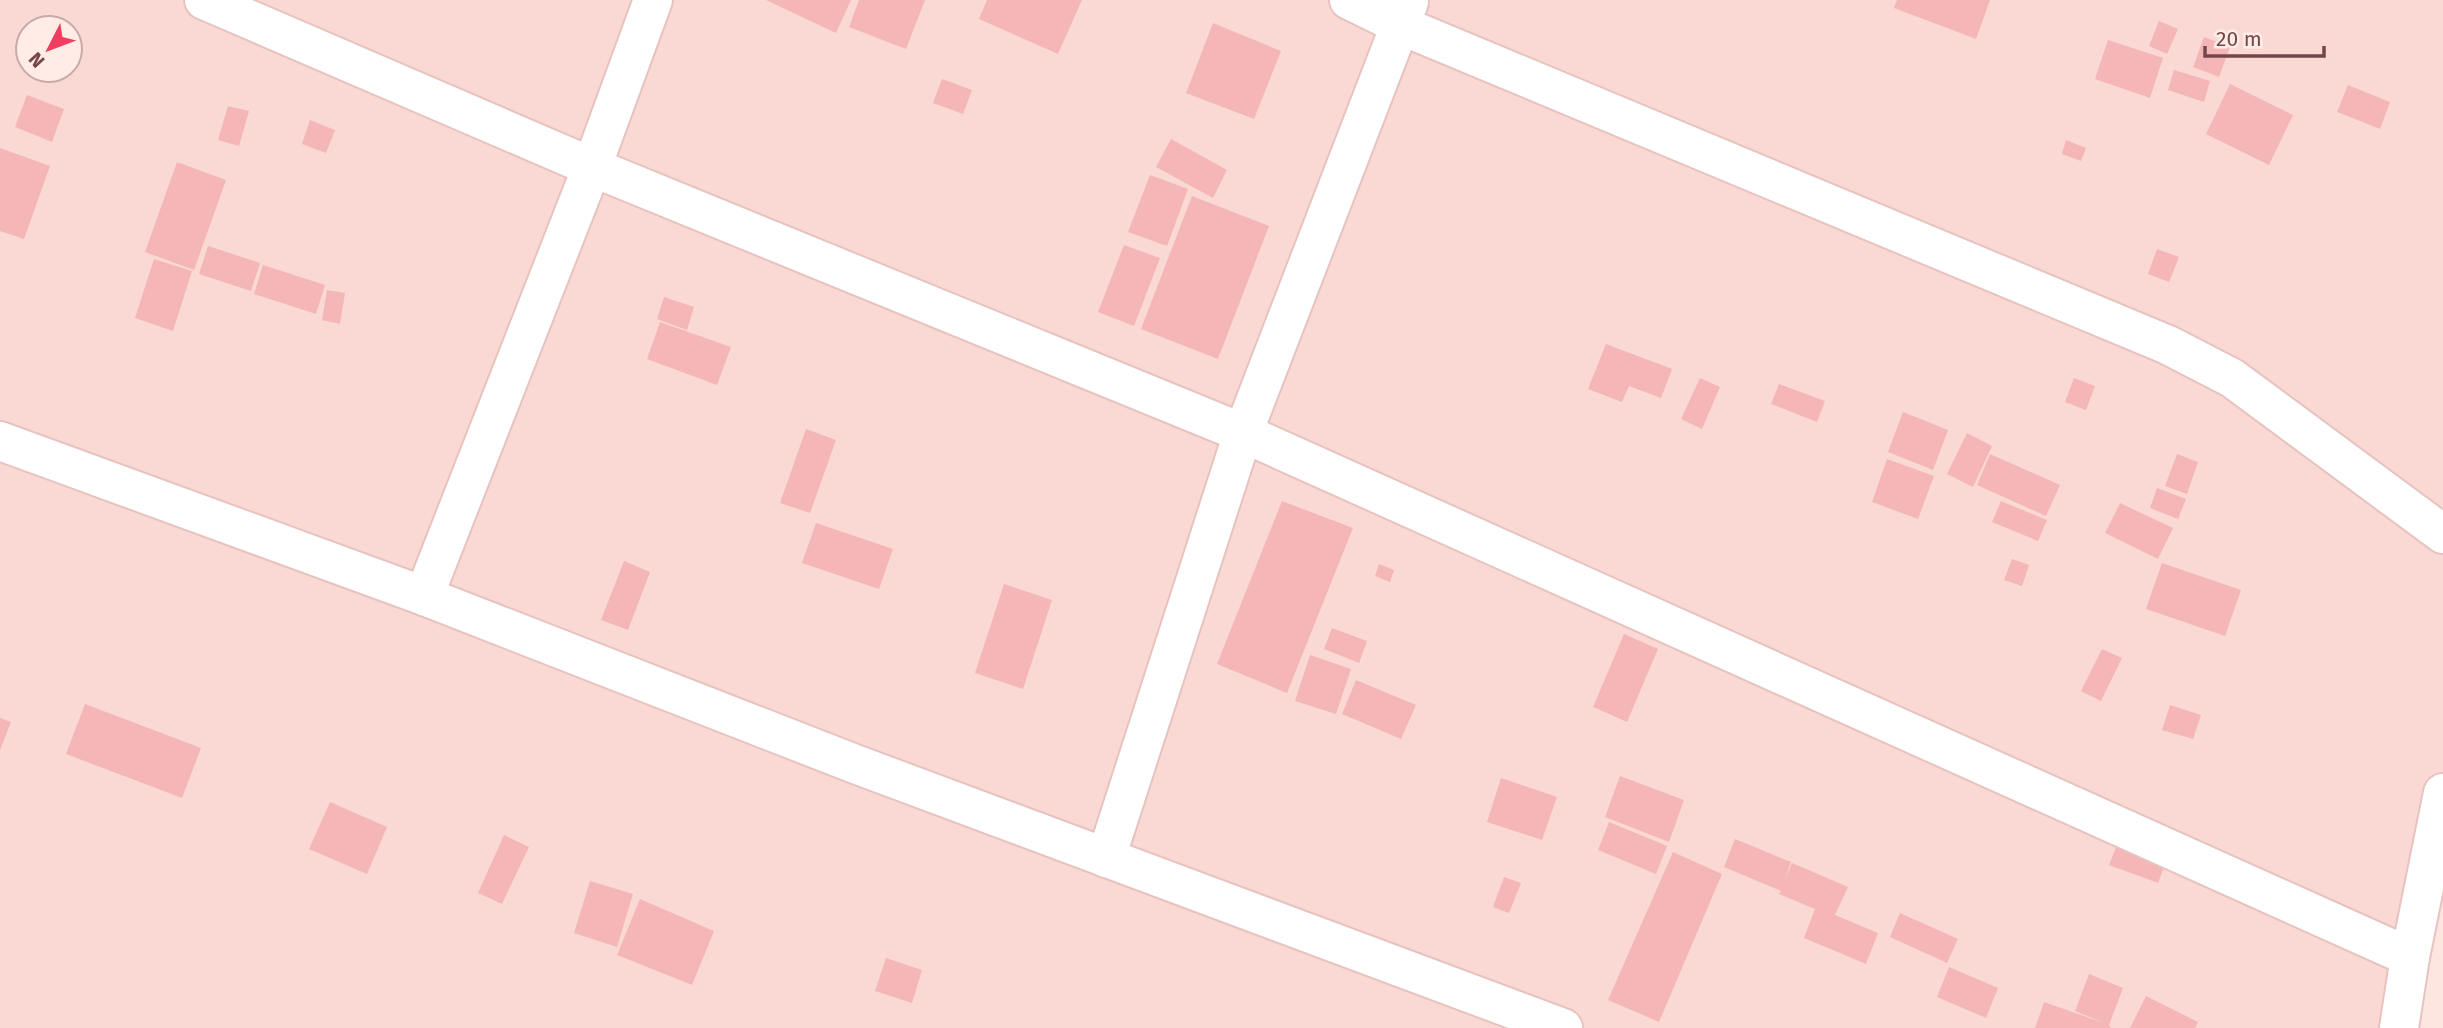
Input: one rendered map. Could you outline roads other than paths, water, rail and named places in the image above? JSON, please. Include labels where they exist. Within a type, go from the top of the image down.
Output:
[{"type":"street","points":[[204,0],[592,167],[1243,433],[2410,957]]},
{"type":"street","points":[[424,596],[592,167],[653,0]]},
{"type":"street","points":[[1349,0],[1405,13],[2168,345],[2232,378],[2443,534]]},
{"type":"street","points":[[1106,858],[1243,433],[1405,13]]},
{"type":"street","points":[[0,441],[424,596],[842,759],[1563,1028]]},
{"type":"street","points":[[2399,1028],[2410,957],[2443,793]]}]
